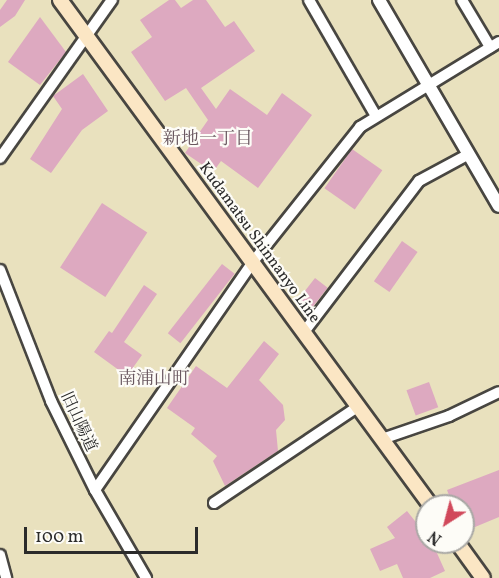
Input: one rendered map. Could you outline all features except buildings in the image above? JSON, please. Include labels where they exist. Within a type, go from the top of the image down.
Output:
[{"type":"main road","name":"Kudamatsu Shinnanyo Line","points":[[60,0],[422,494]]},
{"type":"main road","points":[[466,554],[483,578]]},
{"type":"street","points":[[0,158],[112,0]]},
{"type":"street","points":[[309,0],[376,116]]},
{"type":"street","points":[[379,0],[467,155],[499,206]]},
{"type":"street","points":[[95,490],[252,263],[360,127],[495,45],[462,0]]},
{"type":"street","points":[[304,333],[419,181],[467,155]]},
{"type":"street","name":"旧山陽道","points":[[0,270],[51,401],[95,490],[146,578]]},
{"type":"street","points":[[382,438],[449,416],[499,392]]},
{"type":"street","points":[[214,503],[359,406]]},
{"type":"street","points":[[0,555],[6,578]]},
{"type":"district","name":"新地一丁目","points":[[208,140]]},
{"type":"district","name":"南浦山町","points":[[154,380]]}]
